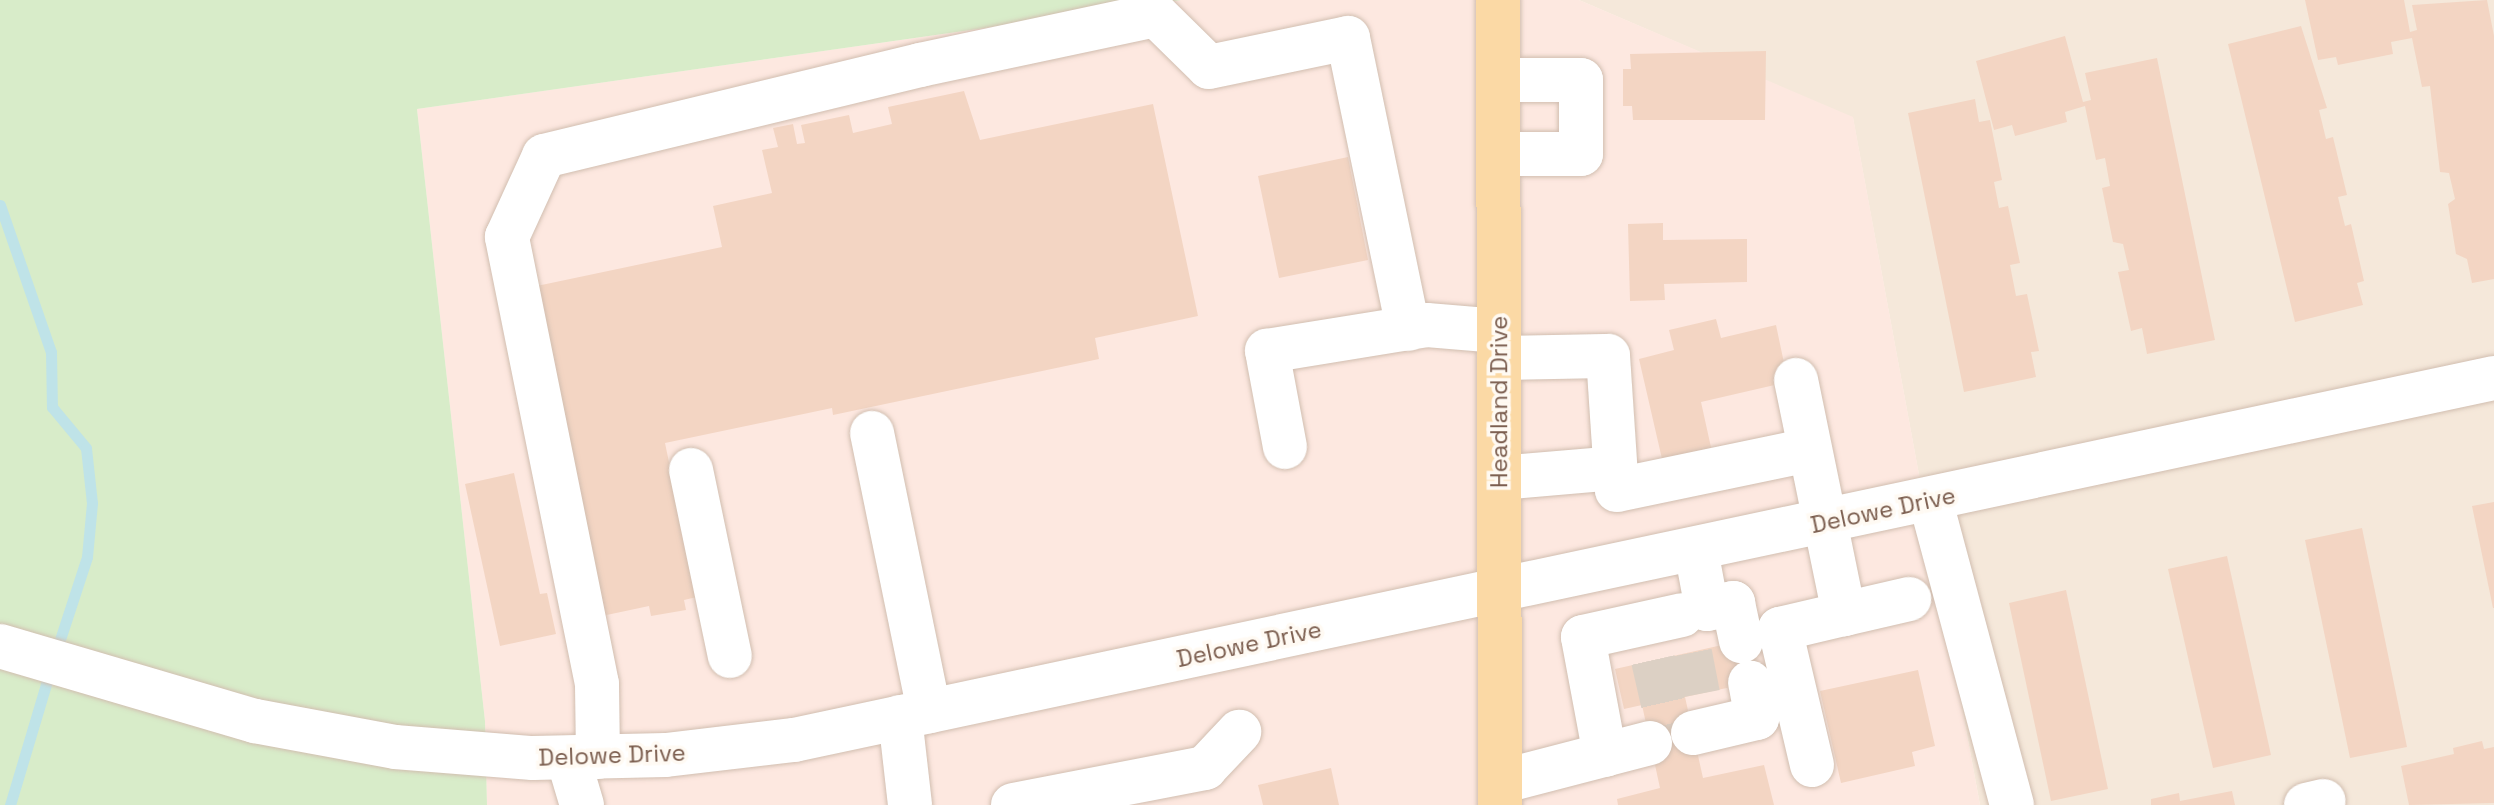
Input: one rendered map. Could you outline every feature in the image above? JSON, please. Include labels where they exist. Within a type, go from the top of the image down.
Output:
[{"type":"main road","name":"Headland Drive","points":[[1498,0],[1500,794]]},
{"type":"street","points":[[582,805],[583,757],[597,684],[507,237],[544,156],[920,65],[1156,15],[1209,67],[1348,38],[1408,329]]},
{"type":"street","points":[[1498,80],[1581,80],[1581,154],[1499,154]]},
{"type":"street","points":[[1285,447],[1267,351],[1427,325],[1499,345],[1608,356],[1617,490],[1809,450]]},
{"type":"street","name":"Delowe Drive","points":[[0,646],[255,721],[395,747],[583,757],[666,755],[794,740],[2494,378]]},
{"type":"street","points":[[1796,380],[1844,614]]},
{"type":"street","points":[[872,433],[914,714],[910,805]]},
{"type":"street","points":[[1499,478],[1615,468]]},
{"type":"street","points":[[691,470],[730,656]]},
{"type":"street","points":[[1930,499],[2012,805]]},
{"type":"street","points":[[1605,755],[1583,637],[1703,669],[1696,550]]},
{"type":"street","points":[[1812,765],[1780,629],[1909,599]]},
{"type":"street","points":[[1013,805],[1142,794],[1205,768],[1239,732]]},
{"type":"street","points":[[1500,794],[1605,755],[1650,743]]},
{"type":"shaded area","points":[[1181,0],[1579,0],[1853,117],[1980,805],[487,805],[485,721],[417,109]]},
{"type":"shaded area","points":[[1579,0],[2494,0],[2494,805],[1980,805],[1853,118]]},
{"type":"green space","points":[[0,0],[1181,0],[417,109],[485,721],[487,805],[0,805]]},
{"type":"building","points":[[2305,0],[2404,0],[2410,32],[2417,30],[2412,5],[2487,0],[2494,36],[2494,279],[2472,283],[2467,259],[2456,254],[2448,204],[2455,199],[2449,173],[2440,172],[2430,86],[2422,87],[2412,38],[2391,42],[2393,54],[2338,65],[2336,57],[2318,60]]},
{"type":"building","points":[[2301,26],[2327,108],[2319,110],[2326,139],[2333,137],[2347,195],[2338,197],[2345,226],[2351,224],[2364,281],[2357,283],[2363,305],[2295,322],[2228,44]]},
{"type":"building","points":[[2065,36],[2083,102],[2091,100],[2085,73],[2157,58],[2215,340],[2147,354],[2142,328],[2131,331],[2118,272],[2129,270],[2123,244],[2113,242],[2102,188],[2110,186],[2105,158],[2096,160],[2085,106],[2065,112],[2067,122],[2015,136],[2012,125],[1994,130],[1976,61]]},
{"type":"building","points":[[1766,51],[1765,120],[1633,120],[1632,106],[1623,106],[1623,69],[1631,69],[1630,54]]},
{"type":"building","points":[[964,91],[980,140],[1153,104],[1198,316],[1095,338],[1099,359],[833,415],[832,408],[665,443],[697,597],[684,600],[686,610],[651,616],[649,606],[602,616],[532,287],[722,247],[713,206],[772,193],[762,150],[778,147],[773,128],[793,124],[797,144],[805,143],[801,125],[849,115],[853,133],[892,124],[888,107]]},
{"type":"building","points":[[1975,99],[1979,122],[1990,120],[2002,180],[1994,182],[1999,208],[2008,206],[2020,263],[2010,265],[2016,296],[2027,294],[2039,351],[2031,352],[2036,377],[1964,392],[1908,113]]},
{"type":"building","points":[[1348,157],[1368,260],[1279,278],[1258,176]]},
{"type":"building","points":[[1663,223],[1663,240],[1747,239],[1747,282],[1664,284],[1665,300],[1630,301],[1628,224]]},
{"type":"building","points":[[1716,319],[1721,338],[1776,325],[1788,382],[1701,402],[1714,461],[1665,472],[1639,359],[1674,350],[1669,330]]},
{"type":"building","points":[[514,473],[540,594],[547,593],[556,634],[500,646],[465,484]]},
{"type":"building","points":[[2494,502],[2494,608],[2493,608],[2472,506]]},
{"type":"building","points":[[2362,528],[2407,747],[2350,758],[2305,540]]},
{"type":"building","points":[[2227,556],[2271,755],[2213,768],[2168,569]]},
{"type":"building","points":[[2066,590],[2108,789],[2051,801],[2009,603]]},
{"type":"building","points":[[1749,639],[1759,681],[1685,697],[1703,778],[1764,765],[1774,805],[1618,805],[1617,799],[1660,788],[1642,705],[1624,709],[1615,669]]},
{"type":"building","points":[[1918,670],[1935,746],[1912,752],[1915,766],[1841,783],[1820,691]]},
{"type":"building","points":[[2482,741],[2484,749],[2494,747],[2494,803],[2409,805],[2401,766],[2454,754],[2453,748]]},
{"type":"building","points":[[1331,768],[1339,805],[1263,805],[1258,785]]},
{"type":"building","points":[[2232,791],[2235,805],[2151,805],[2151,799],[2179,793],[2180,801]]},
{"type":"waterway","points":[[0,205],[51,352],[52,407],[86,448],[92,503],[87,557],[55,655]]},
{"type":"waterway","points":[[10,805],[50,671]]},
{"type":"tunnel","points":[[1690,653],[1698,694]]},
{"type":"tunnel","points":[[1653,660],[1671,739]]}]
